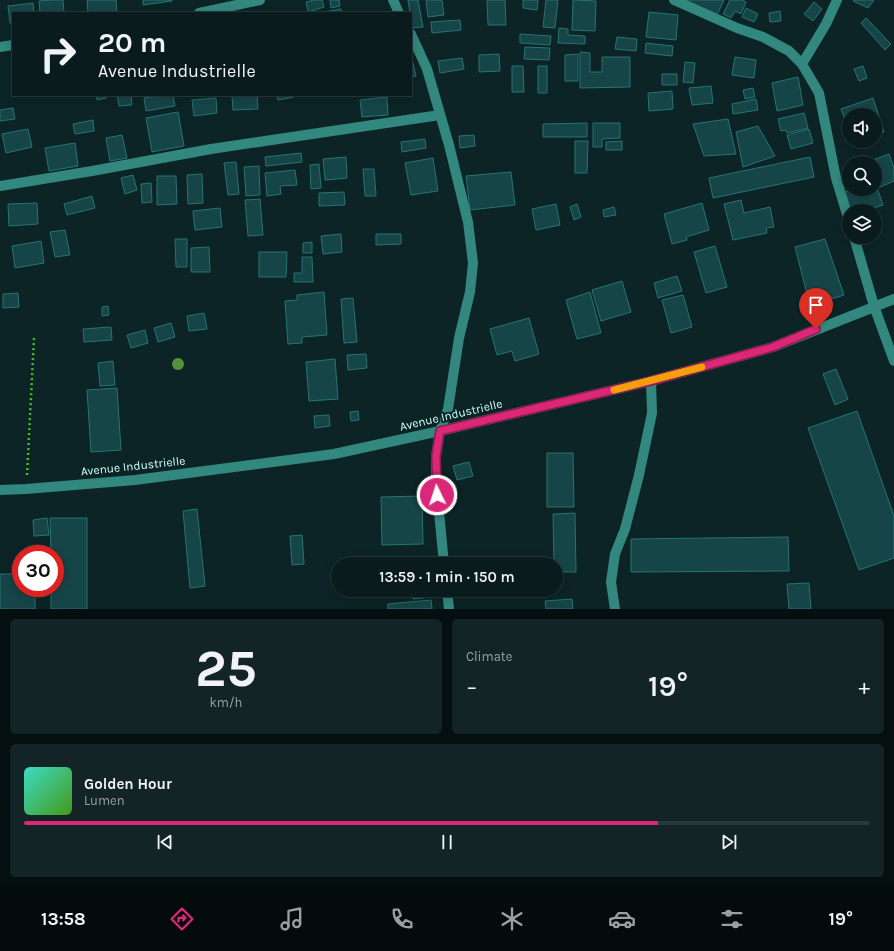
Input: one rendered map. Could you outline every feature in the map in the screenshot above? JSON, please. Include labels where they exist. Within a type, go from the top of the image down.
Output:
[{"type":"street","points":[[204,12],[260,0]]},
{"type":"street","points":[[393,0],[399,12]]},
{"type":"street","points":[[674,0],[763,38],[789,51],[802,64],[819,93],[836,178],[844,204]]},
{"type":"street","points":[[802,64],[826,24],[837,0]]},
{"type":"street","points":[[412,36],[428,69],[468,222],[473,264],[470,292],[459,338],[448,409],[440,431],[436,456],[436,481],[443,557]]},
{"type":"street","points":[[0,47],[12,46]]},
{"type":"street","points":[[0,186],[211,149],[440,115]]},
{"type":"street","points":[[856,244],[874,306],[894,361]]},
{"type":"street","name":"Avenue Industrielle","points":[[0,490],[135,480],[334,454],[440,431],[651,381],[773,347],[894,299]]},
{"type":"street","points":[[615,609],[611,582],[615,554],[625,529],[639,475],[652,413],[651,381]]},
{"type":"street","points":[[448,597],[449,609]]},
{"type":"path","points":[[26,489],[34,338]]},
{"type":"building","points":[[63,0],[64,12],[40,12],[39,1]]},
{"type":"building","points":[[87,0],[116,0],[117,12],[88,12]]},
{"type":"building","points":[[143,0],[172,0],[172,1],[143,5]]},
{"type":"building","points":[[322,0],[324,7],[308,12],[306,2]]},
{"type":"building","points":[[330,0],[339,0],[340,6],[331,8]]},
{"type":"building","points":[[408,0],[418,0],[423,27],[412,28],[412,12],[410,12]]},
{"type":"building","points":[[426,0],[442,0],[444,15],[428,17]]},
{"type":"building","points":[[487,0],[505,0],[506,25],[488,25]]},
{"type":"building","points":[[523,0],[538,0],[537,10],[523,8]]},
{"type":"building","points":[[546,0],[558,0],[555,28],[543,27]]},
{"type":"building","points":[[573,0],[596,1],[595,31],[572,30]]},
{"type":"building","points":[[724,0],[717,15],[687,1]]},
{"type":"building","points":[[730,0],[742,0],[746,2],[741,14],[735,11],[731,18],[723,14]]},
{"type":"building","points":[[874,0],[868,8],[853,1]]},
{"type":"building","points":[[814,2],[822,9],[813,21],[804,14]]},
{"type":"building","points":[[33,3],[34,12],[12,12],[12,23],[10,23],[8,6]]},
{"type":"building","points":[[746,8],[758,14],[754,22],[742,17]]},
{"type":"building","points":[[341,9],[342,12],[329,12]]},
{"type":"building","points":[[780,11],[781,21],[770,22],[769,13]]},
{"type":"building","points":[[649,12],[678,15],[676,40],[646,37]]},
{"type":"building","points":[[866,18],[891,44],[885,50],[861,23]]},
{"type":"building","points":[[460,20],[461,30],[432,33],[431,22]]},
{"type":"building","points":[[559,28],[568,29],[568,35],[585,36],[585,44],[558,43]]},
{"type":"building","points":[[520,34],[551,36],[550,45],[520,43]]},
{"type":"building","points":[[617,37],[637,39],[636,51],[615,49]]},
{"type":"building","points":[[646,43],[673,46],[672,56],[645,53]]},
{"type":"building","points":[[525,47],[550,48],[549,60],[524,59]]},
{"type":"building","points":[[580,52],[590,53],[590,72],[602,72],[602,57],[630,57],[630,87],[580,88]]},
{"type":"building","points":[[499,54],[500,71],[479,72],[479,55]]},
{"type":"building","points":[[578,54],[578,81],[565,81],[565,55]]},
{"type":"building","points":[[735,57],[756,60],[754,78],[732,75]]},
{"type":"building","points":[[462,58],[464,69],[440,73],[438,61]]},
{"type":"building","points":[[685,62],[695,63],[693,83],[683,82]]},
{"type":"building","points":[[412,64],[416,76],[412,77]]},
{"type":"building","points":[[512,66],[523,66],[524,92],[512,92]]},
{"type":"building","points":[[538,66],[547,66],[547,93],[538,93]]},
{"type":"building","points":[[863,66],[867,78],[859,81],[854,69]]},
{"type":"building","points":[[662,74],[677,74],[677,85],[662,85]]},
{"type":"building","points":[[798,77],[803,105],[777,111],[772,83]]},
{"type":"building","points":[[711,86],[713,103],[692,105],[689,88]]},
{"type":"building","points":[[753,88],[755,97],[745,99],[743,90]]},
{"type":"building","points":[[672,91],[673,109],[649,111],[648,93]]},
{"type":"building","points":[[96,96],[105,96],[106,98],[97,100]]},
{"type":"building","points":[[117,96],[131,96],[132,105],[119,106]]},
{"type":"building","points":[[173,96],[175,106],[146,111],[144,98]]},
{"type":"building","points":[[232,96],[257,96],[258,109],[233,110]]},
{"type":"building","points":[[277,96],[294,96],[294,97],[278,100]]},
{"type":"building","points":[[387,97],[388,115],[362,117],[360,100]]},
{"type":"building","points":[[216,98],[217,113],[194,116],[192,100]]},
{"type":"building","points":[[873,98],[876,108],[844,108]]},
{"type":"building","points":[[756,99],[758,110],[733,114],[732,104]]},
{"type":"building","points":[[13,108],[15,119],[0,121],[0,110]]},
{"type":"building","points":[[178,112],[184,146],[152,152],[146,118]]},
{"type":"building","points":[[804,113],[808,128],[787,133],[786,130],[781,131],[778,119]]},
{"type":"building","points":[[728,119],[736,154],[704,156],[693,124]]},
{"type":"building","points":[[93,120],[94,131],[75,134],[73,124]]},
{"type":"building","points":[[587,123],[587,137],[543,137],[543,124]]},
{"type":"building","points":[[593,123],[620,123],[620,138],[602,139],[602,147],[593,147]]},
{"type":"building","points":[[758,126],[775,156],[743,167],[736,132]]},
{"type":"building","points":[[28,129],[32,147],[6,153],[2,134]]},
{"type":"building","points":[[809,129],[813,143],[791,149],[787,135]]},
{"type":"building","points":[[122,135],[127,158],[110,161],[106,138]]},
{"type":"building","points":[[474,135],[475,146],[460,148],[459,136]]},
{"type":"building","points":[[425,139],[426,148],[402,152],[401,142]]},
{"type":"building","points":[[575,141],[588,141],[587,173],[575,173]]},
{"type":"building","points":[[622,141],[622,150],[606,150],[606,142]]},
{"type":"building","points":[[75,143],[78,166],[49,171],[45,148]]},
{"type":"building","points":[[301,153],[302,162],[266,166],[265,157]]},
{"type":"building","points":[[889,154],[894,168],[894,181],[882,186],[882,157]]},
{"type":"building","points":[[346,157],[347,178],[325,180],[323,159]]},
{"type":"building","points":[[810,157],[814,177],[713,198],[709,178]]},
{"type":"building","points":[[433,158],[438,191],[411,195],[405,163]]},
{"type":"building","points":[[236,162],[239,194],[228,195],[224,163]]},
{"type":"building","points":[[319,164],[321,188],[311,189],[310,165]]},
{"type":"building","points":[[259,166],[260,195],[246,196],[244,167]]},
{"type":"building","points":[[363,169],[374,169],[376,196],[365,196]]},
{"type":"building","points":[[295,170],[297,185],[280,186],[281,194],[267,196],[265,173]]},
{"type":"building","points":[[511,172],[515,205],[470,210],[466,176]]},
{"type":"building","points":[[202,174],[203,203],[188,204],[187,175]]},
{"type":"building","points":[[133,175],[137,190],[125,194],[121,178]]},
{"type":"building","points":[[157,176],[176,176],[177,204],[157,205]]},
{"type":"building","points":[[151,183],[152,202],[142,203],[141,184]]},
{"type":"building","points":[[344,192],[345,205],[319,206],[319,193]]},
{"type":"building","points":[[92,196],[95,208],[67,215],[64,204]]},
{"type":"building","points":[[846,196],[880,196],[883,205],[882,204],[849,204]]},
{"type":"building","points":[[260,199],[263,235],[248,236],[245,200]]},
{"type":"building","points":[[741,200],[744,213],[770,207],[774,227],[766,228],[767,233],[733,240],[724,204]]},
{"type":"building","points":[[37,203],[38,224],[9,226],[8,204]]},
{"type":"building","points":[[702,203],[709,230],[686,237],[687,240],[672,244],[664,214]]},
{"type":"building","points":[[556,204],[560,225],[536,230],[532,209]]},
{"type":"building","points":[[577,204],[581,217],[574,220],[570,207]]},
{"type":"building","points":[[614,207],[616,215],[604,217],[603,210]]},
{"type":"building","points":[[220,208],[222,227],[195,230],[193,211]]},
{"type":"building","points":[[65,230],[70,255],[55,257],[50,232]]},
{"type":"building","points":[[341,234],[342,252],[323,254],[321,236]]},
{"type":"building","points":[[376,234],[401,234],[401,244],[376,245]]},
{"type":"building","points":[[175,239],[187,239],[187,267],[176,267]]},
{"type":"building","points":[[825,239],[844,295],[810,306],[795,247]]},
{"type":"building","points":[[41,241],[44,263],[15,268],[12,246]]},
{"type":"building","points":[[312,242],[312,253],[303,253],[303,243]]},
{"type":"building","points":[[715,246],[727,287],[706,293],[694,252]]},
{"type":"building","points":[[209,247],[210,272],[191,272],[191,248]]},
{"type":"building","points":[[259,252],[287,252],[286,277],[259,277]]},
{"type":"building","points":[[302,257],[312,257],[313,282],[294,282],[294,273],[302,273]]},
{"type":"building","points":[[677,276],[682,291],[658,298],[654,283]]},
{"type":"building","points":[[622,281],[631,312],[601,321],[592,290]]},
{"type":"building","points":[[324,292],[327,335],[302,337],[302,343],[288,344],[285,301],[297,300],[297,295]]},
{"type":"building","points":[[590,292],[601,333],[577,339],[566,300]]},
{"type":"building","points":[[18,293],[19,307],[3,308],[3,294]]},
{"type":"building","points":[[683,295],[692,327],[671,333],[662,300]]},
{"type":"building","points":[[353,298],[357,342],[344,343],[341,299]]},
{"type":"building","points":[[108,306],[109,315],[102,316],[102,307]]},
{"type":"building","points":[[204,313],[207,329],[189,331],[187,316]]},
{"type":"building","points":[[529,318],[539,354],[515,361],[512,351],[497,355],[490,329]]},
{"type":"building","points":[[171,323],[175,337],[158,342],[154,328]]},
{"type":"building","points":[[111,327],[112,340],[84,342],[83,329]]},
{"type":"building","points":[[145,330],[148,343],[131,348],[127,335]]},
{"type":"building","points":[[366,354],[367,368],[348,370],[347,355]]},
{"type":"building","points":[[335,359],[338,399],[309,401],[306,362]]},
{"type":"building","points":[[113,361],[115,385],[100,386],[98,363]]},
{"type":"building","points":[[836,369],[848,399],[835,405],[823,374]]},
{"type":"building","points":[[117,388],[121,450],[91,452],[87,390]]},
{"type":"building","points":[[358,411],[359,420],[351,421],[350,412]]},
{"type":"building","points":[[857,411],[894,516],[894,558],[859,570],[808,428]]},
{"type":"building","points":[[329,415],[330,426],[315,428],[314,416]]},
{"type":"building","points":[[547,453],[573,453],[574,507],[547,507]]},
{"type":"building","points":[[469,462],[473,476],[457,480],[453,466]]},
{"type":"building","points":[[422,496],[423,544],[382,545],[381,497]]},
{"type":"building","points":[[197,509],[205,586],[190,588],[183,511]]},
{"type":"building","points":[[575,513],[576,572],[563,572],[563,557],[554,557],[553,514]]},
{"type":"building","points":[[47,518],[49,535],[34,536],[33,520]]},
{"type":"building","points":[[50,518],[87,518],[87,609],[51,609],[51,597],[64,597],[64,545],[51,545]]},
{"type":"building","points":[[302,535],[304,564],[292,565],[290,536]]},
{"type":"building","points":[[788,537],[789,571],[631,572],[631,539]]},
{"type":"building","points":[[0,574],[12,574],[12,597],[35,597],[35,609],[0,609]]},
{"type":"building","points":[[809,583],[811,609],[789,609],[787,584]]},
{"type":"building","points":[[413,597],[432,597],[413,599]]},
{"type":"building","points":[[572,599],[573,609],[546,609],[545,601]]},
{"type":"building","points":[[431,600],[432,609],[388,609],[388,604]]},
{"type":"slow traffic","points":[[614,390],[702,367]]},
{"type":"route","points":[[437,495],[436,456],[440,431],[651,381],[773,347],[816,329]]}]
